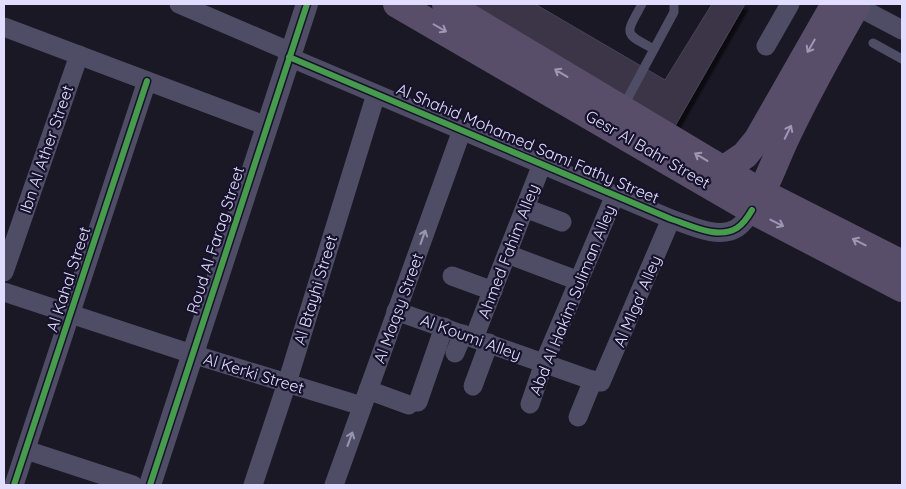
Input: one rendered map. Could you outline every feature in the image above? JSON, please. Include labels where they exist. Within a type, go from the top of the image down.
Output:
[{"type":"main road","name":"Gesr Al Bahr Street","points":[[397,4],[762,190],[902,264]]},
{"type":"main road","name":"Gesr Al Bahr Street","points":[[446,4],[622,110],[734,163],[762,190],[902,288]]},
{"type":"main road","points":[[762,190],[850,4]]},
{"type":"main road","points":[[734,163],[758,139],[850,4]]},
{"type":"street","name":"Al Shahid Mohamed Sami Fathy Street","points":[[179,4],[376,94],[671,219],[709,231],[723,233],[736,228],[762,190]]},
{"type":"street","name":"Roud Al Farag Street","points":[[150,485],[307,4]]},
{"type":"street","points":[[766,46],[790,4]]},
{"type":"street","points":[[850,4],[902,30]]},
{"type":"street","points":[[4,27],[267,126]]},
{"type":"street","name":"Ibn Al Ather Street","points":[[4,272],[79,55]]},
{"type":"street","name":"Al Kahal Street","points":[[14,485],[147,81]]},
{"type":"street","name":"Al Btayhi Street","points":[[253,485],[287,383],[376,94]]},
{"type":"street","name":"Al Maqsy Street","points":[[334,485],[462,130]]},
{"type":"street","name":"Ahmed Fahim Alley","points":[[475,339],[542,164]]},
{"type":"street","name":"Abd Al Hakim Suliman Alley","points":[[530,404],[544,363],[615,195]]},
{"type":"street","points":[[525,208],[562,222]]},
{"type":"street","name":"Al Mlga' Alley","points":[[578,417],[597,381],[671,219]]},
{"type":"street","points":[[507,254],[578,281]]},
{"type":"street","points":[[452,276],[493,291]]},
{"type":"street","name":"Al Kerki Street","points":[[4,292],[287,383],[365,398],[413,403],[444,327]]},
{"type":"street","name":"Al Koumi Alley","points":[[396,311],[597,381]]},
{"type":"street","points":[[455,353],[475,339]]},
{"type":"street","points":[[473,386],[475,339]]},
{"type":"street","points":[[26,450],[134,485]]},
{"type":"lane","points":[[642,4],[629,29],[629,33],[632,38],[654,50]]},
{"type":"lane","points":[[622,110],[674,12],[674,4]]},
{"type":"lane","points":[[873,43],[902,59]]},
{"type":"building","points":[[473,4],[535,4],[665,80],[712,4],[745,4],[675,126]]},
{"type":"cycle path","points":[[150,485],[307,4]]},
{"type":"cycle path","points":[[289,57],[695,228],[713,232],[729,231],[737,228],[752,210]]},
{"type":"cycle path","points":[[14,485],[147,81]]}]
